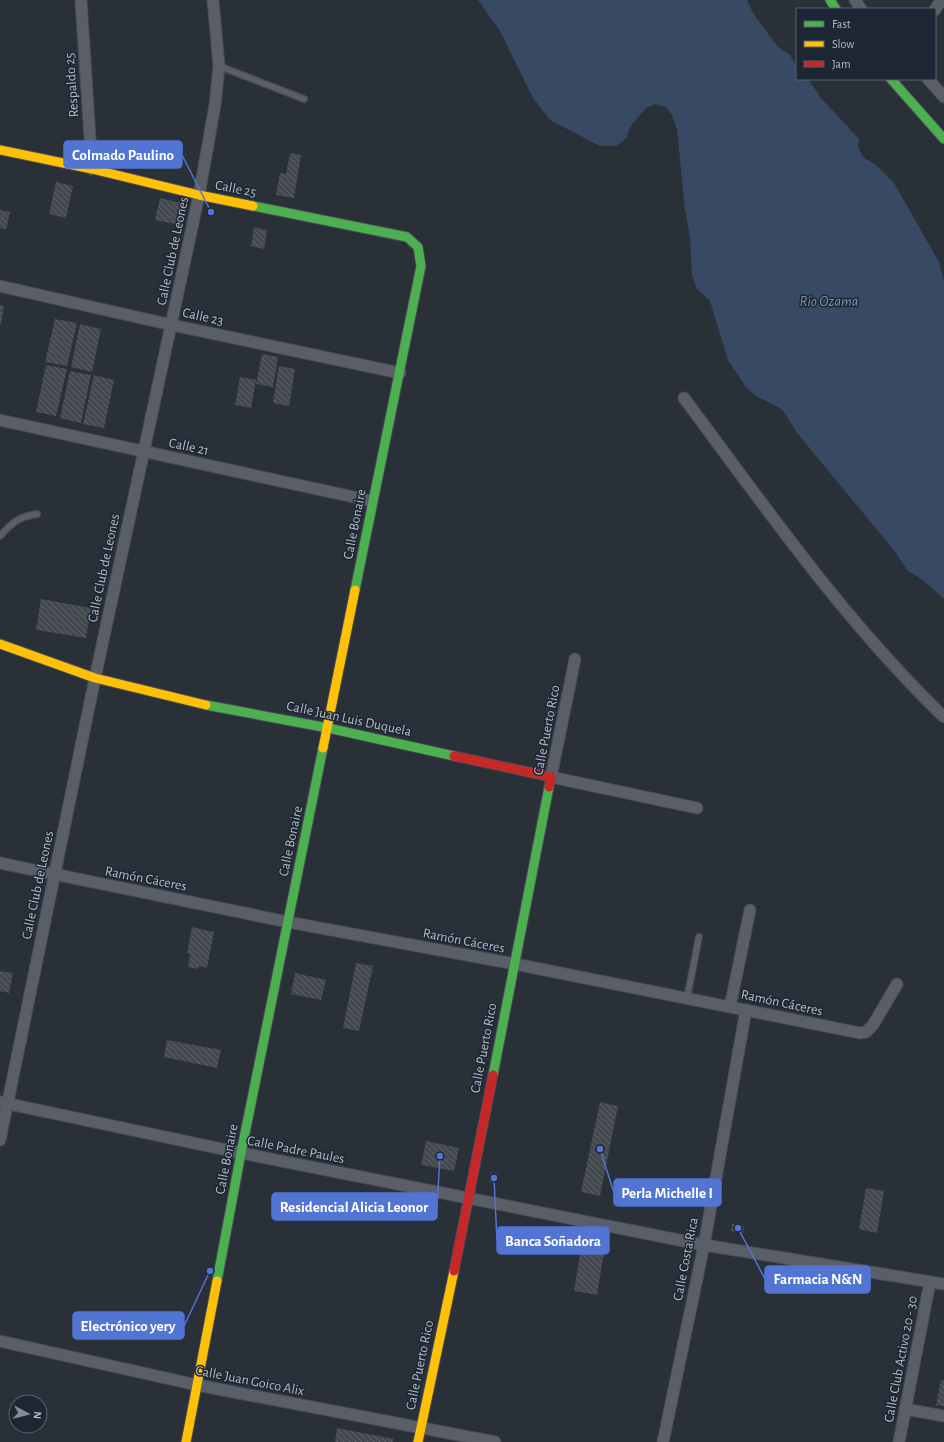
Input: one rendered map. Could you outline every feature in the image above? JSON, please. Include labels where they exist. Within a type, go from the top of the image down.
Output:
[{"type":"street","name":"Respaldo 25","points":[[80,0],[92,169]]},
{"type":"street","name":"Calle Club de Leones","points":[[0,1140],[4,1102],[55,875],[143,451],[172,325],[199,195],[215,105],[219,66],[213,0]]},
{"type":"street","points":[[892,80],[944,139]]},
{"type":"street","points":[[929,80],[944,97]]},
{"type":"street","name":"Calle 25","points":[[0,150],[92,169],[199,195],[407,237],[418,246]]},
{"type":"street","name":"Calle Bonaire","points":[[186,1442],[241,1153],[328,728],[372,501],[400,373],[421,266],[418,246]]},
{"type":"street","name":"Calle 23","points":[[0,286],[172,325],[400,373]]},
{"type":"street","points":[[684,398],[825,587],[915,689],[944,717]]},
{"type":"street","name":"Calle 21","points":[[0,420],[372,501]]},
{"type":"street","name":"Calle Juan Luis Duquela","points":[[0,644],[95,678],[194,703],[328,728],[697,808]]},
{"type":"street","name":"Calle Puerto Rico","points":[[418,1442],[469,1198],[575,659]]},
{"type":"street","name":"Ramón Cáceres","points":[[0,863],[288,922],[515,964],[860,1033],[866,1032],[873,1026],[897,984]]},
{"type":"street","points":[[730,1007],[750,910]]},
{"type":"street","name":"Calle Costa Rica","points":[[663,1442],[704,1245],[746,1010]]},
{"type":"street","name":"Calle Padre Paules","points":[[4,1102],[241,1153],[704,1245],[944,1284]]},
{"type":"street","name":"Calle Club Activo 20 - 30","points":[[899,1442],[930,1282]]},
{"type":"street","name":"Calle Juan Goico Alix","points":[[0,1342],[197,1385],[495,1442]]},
{"type":"street","points":[[906,1409],[944,1416]]},
{"type":"lane","points":[[219,66],[304,99]]},
{"type":"lane","points":[[0,536],[11,524],[24,516],[37,514]]},
{"type":"lane","points":[[687,998],[699,937]]},
{"type":"water","name":"Río Ozama","points":[[478,0],[747,0],[753,13],[777,46],[790,55],[796,65],[796,80],[809,80],[821,98],[859,139],[858,147],[864,158],[875,164],[894,183],[939,262],[944,281],[944,599],[923,580],[908,571],[893,549],[797,433],[782,409],[756,396],[746,387],[728,360],[710,301],[697,289],[692,275],[690,237],[685,209],[677,129],[672,115],[666,107],[655,104],[646,108],[631,126],[626,138],[617,146],[600,146],[550,120],[533,98],[500,31]]},
{"type":"building","points":[[290,153],[301,155],[294,198],[276,195],[280,173],[286,174]]},
{"type":"building","points":[[56,182],[73,186],[66,218],[49,214]]},
{"type":"building","points":[[160,198],[185,204],[180,225],[155,220]]},
{"type":"building","points":[[0,210],[10,212],[6,230],[0,228]]},
{"type":"building","points":[[254,227],[267,230],[264,249],[251,246]]},
{"type":"building","points":[[0,305],[4,306],[1,324],[0,324]]},
{"type":"building","points":[[55,319],[77,323],[67,366],[45,362]]},
{"type":"building","points":[[80,324],[101,329],[92,372],[71,367]]},
{"type":"building","points":[[262,354],[278,357],[273,387],[256,384]]},
{"type":"building","points":[[46,365],[67,369],[56,416],[36,412]]},
{"type":"building","points":[[279,366],[295,369],[289,406],[273,403]]},
{"type":"building","points":[[70,371],[91,375],[81,423],[60,418]]},
{"type":"building","points":[[94,375],[114,380],[104,428],[83,424]]},
{"type":"building","points":[[240,377],[256,380],[251,408],[235,405]]},
{"type":"building","points":[[41,599],[91,608],[86,638],[36,630]]},
{"type":"building","points":[[192,927],[214,932],[207,968],[199,966],[198,969],[188,967],[190,954],[187,953]]},
{"type":"building","points":[[356,963],[373,966],[359,1031],[343,1028]]},
{"type":"building","points":[[0,971],[13,973],[9,993],[0,991]]},
{"type":"building","points":[[295,973],[326,980],[321,1000],[291,994]]},
{"type":"building","points":[[167,1040],[221,1050],[217,1068],[164,1057]]},
{"type":"building","points":[[600,1102],[618,1106],[600,1196],[581,1192]]},
{"type":"building","points":[[426,1141],[459,1148],[454,1171],[421,1165]]},
{"type":"building","points":[[491,1172],[498,1174],[496,1183],[489,1182]]},
{"type":"building","points":[[866,1188],[884,1191],[877,1233],[859,1229]]},
{"type":"building","points":[[732,1224],[744,1226],[743,1233],[731,1231]]},
{"type":"building","points":[[582,1242],[605,1246],[597,1295],[574,1291]]},
{"type":"building","points":[[941,1380],[944,1381],[944,1406],[936,1405]]},
{"type":"building","points":[[337,1428],[394,1439],[393,1442],[335,1442]]},
{"type":"traffic: fast","points":[[830,0],[835,8]]},
{"type":"traffic: fast","points":[[892,80],[944,139]]},
{"type":"traffic: fast","points":[[253,206],[407,237],[418,247],[421,266],[355,590]]},
{"type":"traffic: fast","points":[[206,705],[328,728],[454,756]]},
{"type":"traffic: fast","points":[[217,1281],[241,1153],[323,748]]},
{"type":"traffic: fast","points":[[493,1075],[549,787]]},
{"type":"traffic: slow","points":[[0,150],[92,169],[199,195],[253,206]]},
{"type":"traffic: slow","points":[[323,748],[355,590]]},
{"type":"traffic: slow","points":[[0,644],[95,678],[206,705]]},
{"type":"traffic: slow","points":[[418,1442],[454,1271]]},
{"type":"traffic: slow","points":[[186,1442],[217,1281]]},
{"type":"traffic: jam","points":[[454,756],[551,777],[549,787]]},
{"type":"traffic: jam","points":[[454,1271],[493,1075]]},
{"type":"place","name":"Colmado Paulino","points":[[211,212]]},
{"type":"place","name":"Perla Michelle I","points":[[600,1149]]},
{"type":"place","name":"Residencial Alicia Leonor","points":[[440,1156]]},
{"type":"place","name":"Banca Soñadora","points":[[494,1178]]},
{"type":"place","name":"Farmacia N&N","points":[[738,1228]]},
{"type":"place","name":"Electrónico yery","points":[[210,1271]]}]
